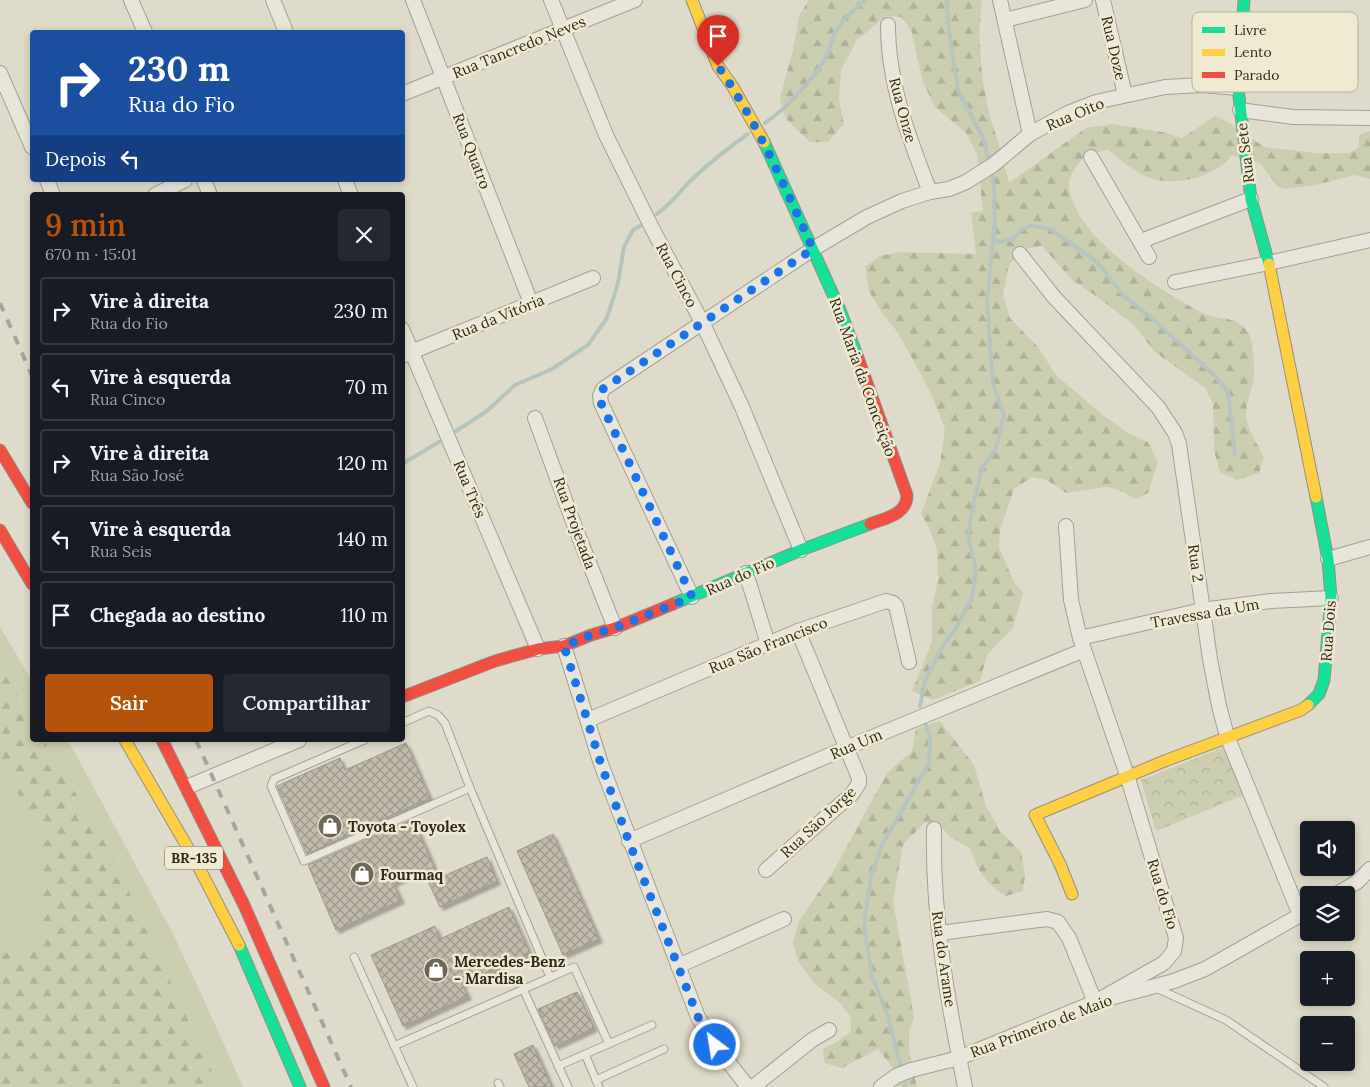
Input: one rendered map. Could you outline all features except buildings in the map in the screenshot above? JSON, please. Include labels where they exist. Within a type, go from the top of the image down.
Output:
[{"type":"main road","name":"Rua Maria da Conceição","points":[[692,0],[718,66],[733,87],[770,152],[840,310],[907,495],[906,506]]},
{"type":"main road","points":[[1238,92],[1240,110]]},
{"type":"main road","name":"Rua Sete","points":[[1240,110],[1251,199],[1269,263]]},
{"type":"main road","name":"Rua Dois","points":[[1072,894],[1060,864],[1035,815],[1228,736],[1301,710],[1310,705],[1322,689],[1330,598],[1328,559],[1269,263]]},
{"type":"main road","points":[[0,450],[30,500]]},
{"type":"main road","name":"Rua do Fio","points":[[405,696],[495,660],[538,649],[564,646],[615,628],[800,550],[896,514],[906,506]]},
{"type":"main road","points":[[0,530],[30,581]]},
{"type":"main road","name":"BR-135","points":[[127,742],[173,820],[213,895],[232,933],[300,1087]]},
{"type":"main road","name":"BR-135","points":[[163,742],[244,905],[324,1087]]},
{"type":"street","points":[[132,0],[144,30]]},
{"type":"street","points":[[273,0],[285,30]]},
{"type":"street","name":"Rua Quatro","points":[[413,0],[531,303]]},
{"type":"street","name":"Rua Cinco","points":[[552,0],[606,135],[652,228],[703,324],[742,408],[800,550]]},
{"type":"street","name":"Rua Tancredo Neves","points":[[405,93],[635,0]]},
{"type":"street","points":[[1000,0],[1030,134]]},
{"type":"street","points":[[1005,20],[1084,0]]},
{"type":"street","name":"Rua Doze","points":[[1103,0],[1125,95]]},
{"type":"street","name":"Rua Onze","points":[[888,25],[892,70],[899,104],[908,137],[930,192]]},
{"type":"street","points":[[0,73],[30,142]]},
{"type":"street","name":"Rua Oito","points":[[692,597],[601,403],[600,396],[603,389],[813,249],[875,213],[902,201],[957,186],[990,167],[1030,134],[1068,113],[1096,102],[1125,95],[1165,87],[1192,86]]},
{"type":"street","name":"Rua Sete","points":[[1240,110],[1293,117],[1370,118]]},
{"type":"street","points":[[1091,157],[1149,257]]},
{"type":"street","points":[[160,192],[181,182]]},
{"type":"street","points":[[1141,241],[1251,199]]},
{"type":"street","points":[[1175,282],[1370,240]]},
{"type":"street","name":"Rua 2","points":[[1020,254],[1054,297],[1158,407],[1176,433],[1202,610],[1219,706],[1228,736],[1300,904]]},
{"type":"street","name":"Rua da Vitória","points":[[407,353],[593,278]]},
{"type":"street","name":"Rua Três","points":[[407,353],[538,649]]},
{"type":"street","name":"Rua Projetada","points":[[535,418],[615,628]]},
{"type":"street","points":[[1066,526],[1071,600],[1082,644],[1127,776]]},
{"type":"street","points":[[1328,559],[1370,547]]},
{"type":"street","points":[[746,573],[768,644]]},
{"type":"street","name":"Travessa da Um","points":[[1082,644],[1202,610],[1271,601],[1330,598]]},
{"type":"street","name":"Rua São Francisco","points":[[588,720],[798,631],[879,602],[890,602],[896,606],[909,662]]},
{"type":"street","name":"Rua São Jorge","points":[[766,870],[856,789],[859,783],[859,778],[798,631]]},
{"type":"street","name":"Rua Um","points":[[629,842],[1082,644]]},
{"type":"street","points":[[564,646],[601,764],[629,842],[698,1017],[715,1045],[748,1087]]},
{"type":"street","points":[[187,787],[294,742]]},
{"type":"street","name":"Rua do Fio","points":[[1095,1002],[1164,963],[1171,957],[1176,945],[1176,938],[1127,776]]},
{"type":"street","name":"Rua do Arame","points":[[934,829],[935,889],[940,933],[965,1087]]},
{"type":"street","points":[[1350,886],[1370,869]]},
{"type":"street","name":"Rua Primeiro de Maio","points":[[881,1087],[896,1076],[911,1070],[959,1058],[1095,1002],[1154,987],[1205,969],[1300,915]]},
{"type":"street","points":[[678,966],[784,919]]},
{"type":"street","points":[[940,933],[1047,919],[1058,922],[1069,938],[1095,1002]]},
{"type":"street","points":[[753,1087],[812,1040],[829,1030]]},
{"type":"lane","points":[[405,722],[429,711],[438,715],[444,723],[550,977]]},
{"type":"lane","points":[[359,742],[274,779],[271,786],[304,861],[470,788]]},
{"type":"lane","points":[[354,957],[413,1087]]},
{"type":"lane","points":[[394,1046],[574,967],[609,1044]]},
{"type":"lane","points":[[1154,987],[1226,1020],[1324,1087]]},
{"type":"lane","points":[[523,989],[568,1087]]},
{"type":"lane","points":[[558,1066],[652,1024]]},
{"type":"lane","points":[[585,1054],[598,1083],[664,1050]]},
{"type":"green space","points":[[809,0],[982,0],[979,32],[982,76],[990,118],[1009,183],[1086,128],[1112,124],[1162,132],[1182,138],[1215,116],[1230,123],[1264,147],[1316,153],[1349,153],[1359,146],[1359,135],[1370,131],[1370,179],[1354,175],[1320,184],[1285,189],[1278,187],[1260,163],[1232,155],[1224,164],[1196,178],[1168,181],[1144,176],[1108,150],[1086,154],[1072,173],[1069,186],[1074,205],[1086,225],[1102,243],[1164,291],[1202,313],[1239,323],[1249,334],[1253,351],[1254,372],[1246,416],[1251,432],[1264,458],[1259,473],[1237,480],[1220,472],[1214,451],[1213,403],[1205,388],[1155,352],[1134,325],[1072,280],[1042,246],[1024,249],[1009,265],[1003,294],[1010,318],[1038,347],[1056,375],[1104,416],[1128,433],[1148,442],[1158,462],[1148,493],[1136,499],[1119,490],[1106,487],[1066,493],[1047,480],[1032,477],[1014,489],[1000,530],[999,547],[1014,582],[1023,593],[1013,628],[987,655],[980,681],[933,700],[912,691],[932,642],[932,608],[938,579],[937,549],[921,514],[940,463],[945,429],[931,394],[912,358],[898,333],[880,310],[869,291],[865,267],[880,256],[900,252],[976,254],[971,213],[983,211],[977,154],[966,133],[935,107],[923,82],[911,30],[901,17],[886,16],[857,40],[841,70],[839,100],[844,124],[828,142],[810,142],[785,118],[780,98],[793,50],[799,16]]},
{"type":"green space","points":[[0,627],[30,678],[30,742],[69,742],[173,934],[243,1087],[0,1087]]},
{"type":"green space","points":[[0,666],[30,718],[30,742],[45,742],[111,853],[219,1087],[0,1087],[0,955],[41,944],[40,827],[0,767]]},
{"type":"green space","points":[[940,721],[974,765],[986,806],[1001,832],[1021,852],[1025,876],[1023,891],[1006,896],[992,886],[983,876],[970,848],[950,837],[940,825],[924,823],[903,845],[893,902],[914,1019],[909,1031],[909,1051],[917,1087],[898,1087],[895,1071],[878,1049],[842,1068],[824,1063],[823,1049],[851,1031],[850,1016],[839,1002],[815,984],[798,961],[793,942],[799,921],[834,870],[887,773],[912,751],[916,729]]},
{"type":"green space","points":[[1224,747],[1244,795],[1156,831],[1141,780]]},
{"type":"waterway","points":[[765,123],[782,110],[807,84],[829,52],[834,35],[840,25],[865,0]]},
{"type":"waterway","points":[[947,0],[948,24],[958,90],[984,140],[989,163]]},
{"type":"waterway","points":[[657,214],[704,168],[748,134]]},
{"type":"waterway","points":[[920,706],[925,681],[940,651],[956,628],[972,598],[976,570],[968,536],[974,500],[982,469],[996,448],[1004,415],[993,384],[987,301],[995,221],[994,186],[991,170]]},
{"type":"waterway","points":[[456,431],[487,411],[515,385],[552,369],[588,345],[607,318],[618,283],[624,247],[633,230],[640,226]]},
{"type":"waterway","points":[[993,240],[1002,242],[1013,239],[1022,229],[1031,226],[1051,229],[1097,262],[1124,296],[1155,321],[1215,376],[1228,392],[1235,455]]},
{"type":"waterway","points":[[405,462],[439,442]]},
{"type":"waterway","points":[[900,1063],[887,1014],[872,976],[864,924],[871,876],[883,843],[929,763],[930,738],[926,725]]},
{"type":"railway","points":[[0,303],[30,371]]},
{"type":"railway","points":[[197,742],[351,1087]]},
{"type":"traffic: fast","points":[[1243,12],[1244,0]]},
{"type":"traffic: fast","points":[[1238,92],[1251,199],[1269,264]]},
{"type":"traffic: fast","points":[[764,142],[840,310],[858,358]]},
{"type":"traffic: fast","points":[[1308,705],[1319,694],[1324,680],[1331,598],[1328,559],[1316,497]]},
{"type":"traffic: fast","points":[[673,604],[801,550],[870,524]]},
{"type":"traffic: fast","points":[[239,945],[300,1087]]},
{"type":"traffic: slow","points":[[692,0],[718,66],[733,87],[764,142]]},
{"type":"traffic: slow","points":[[1269,264],[1316,497]]},
{"type":"traffic: slow","points":[[1072,894],[1060,864],[1035,815],[1167,760],[1301,710],[1308,705]]},
{"type":"traffic: slow","points":[[126,742],[195,860],[239,945]]},
{"type":"traffic: jam","points":[[858,358],[907,495],[903,507],[894,515],[870,524]]},
{"type":"traffic: jam","points":[[0,450],[30,500]]},
{"type":"traffic: jam","points":[[0,530],[30,581]]},
{"type":"traffic: jam","points":[[405,696],[495,661],[538,649],[564,646],[615,628],[673,604]]},
{"type":"traffic: jam","points":[[163,742],[244,905],[324,1087]]},
{"type":"place","name":"Toyota - Toyolex","points":[[330,826]]},
{"type":"place","name":"Fourmaq","points":[[362,874]]},
{"type":"place","name":"Mercedes-Benz - Mardisa","points":[[436,970]]},
{"type":"route","points":[[715,1045],[698,1017],[629,842],[601,764],[564,646],[692,597],[601,403],[600,396],[603,389],[813,249],[770,152],[733,87],[718,66]]}]
